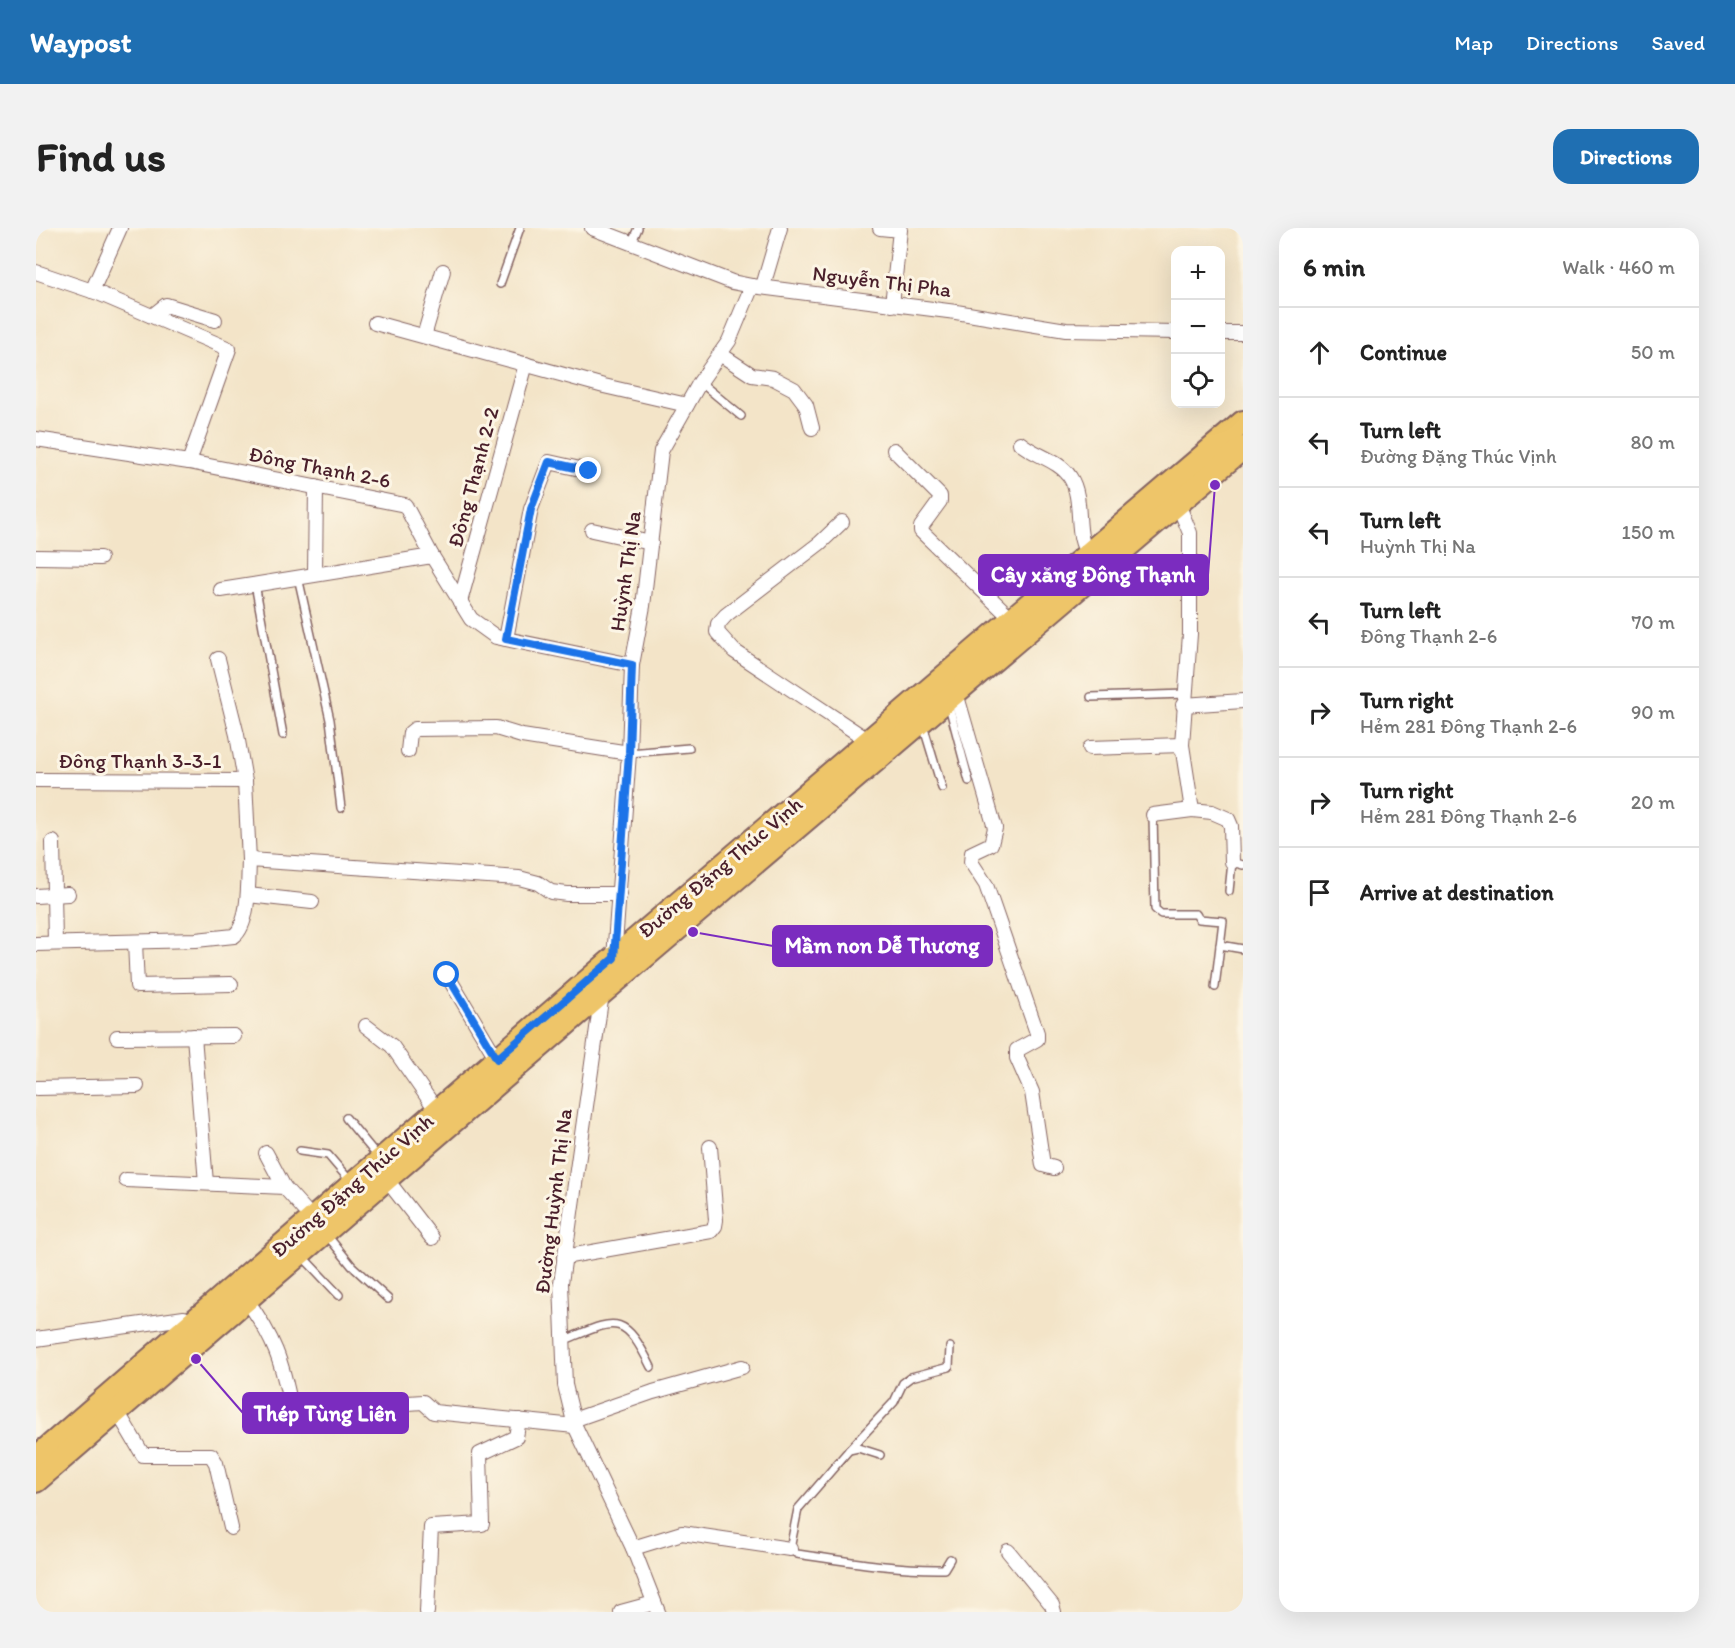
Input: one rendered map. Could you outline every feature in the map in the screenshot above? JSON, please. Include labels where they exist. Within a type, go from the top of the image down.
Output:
[{"type":"main road","name":"Đường Đặng Thúc Vịnh","points":[[36,1481],[300,1254],[353,1184],[384,1170],[437,1111],[1243,422]]},
{"type":"main road","name":"Đường Đặng Thúc Vịnh","points":[[36,1458],[190,1324],[319,1226],[384,1170],[602,993],[1243,448]]},
{"type":"street","points":[[92,291],[120,228]]},
{"type":"street","name":"Nguyễn Thị Pha","points":[[592,228],[732,282],[956,312],[1066,330],[1171,332]]},
{"type":"street","name":"Huỳnh Thị Na","points":[[614,958],[629,753],[632,665],[644,606],[661,451],[700,382],[729,341],[758,286],[780,228]]},
{"type":"street","points":[[880,228],[900,230],[892,305]]},
{"type":"street","points":[[424,336],[443,271]]},
{"type":"street","points":[[36,272],[92,291],[229,349],[189,462]]},
{"type":"street","points":[[152,316],[166,305],[215,320]]},
{"type":"street","points":[[375,323],[687,405]]},
{"type":"street","points":[[1225,333],[1243,333]]},
{"type":"street","points":[[720,354],[752,375],[773,378],[794,389],[806,405],[812,428]]},
{"type":"street","name":"Đông Thạnh 2-2","points":[[460,602],[526,364]]},
{"type":"street","name":"Đông Thạnh 2-6","points":[[36,439],[189,462],[405,505],[432,556],[471,619],[496,637],[632,665]]},
{"type":"street","points":[[1020,443],[1058,465],[1070,477],[1077,495],[1082,548],[1089,554]]},
{"type":"street","points":[[894,450],[940,496],[940,501],[921,527],[921,531],[1012,619]]},
{"type":"street","points":[[506,639],[531,509],[549,462],[589,471]]},
{"type":"street","points":[[315,574],[316,487]]},
{"type":"street","points":[[1178,504],[1190,533],[1190,634],[1182,745],[1192,810]]},
{"type":"street","points":[[842,522],[820,543],[726,615],[718,624],[717,633],[734,651],[869,741]]},
{"type":"street","points":[[592,530],[651,543]]},
{"type":"street","points":[[221,590],[298,576],[401,563],[432,556]]},
{"type":"street","points":[[36,557],[100,558]]},
{"type":"street","points":[[36,944],[224,938],[239,933],[248,895],[249,860],[245,782],[237,735],[218,659]]},
{"type":"street","points":[[952,696],[995,834],[991,844],[972,853],[971,862],[986,885],[1037,1033],[1037,1038],[1017,1050],[1017,1058],[1032,1092],[1043,1164],[1054,1168]]},
{"type":"street","points":[[1185,700],[1243,701]]},
{"type":"street","points":[[408,751],[410,733],[415,729],[463,727],[496,728],[522,736],[629,753]]},
{"type":"street","points":[[1090,748],[1182,745]]},
{"type":"street","name":"Đông Thạnh 3-3-1","points":[[36,780],[245,782]]},
{"type":"street","points":[[1153,815],[1192,810],[1212,812],[1228,819],[1232,826],[1238,864]]},
{"type":"street","points":[[53,842],[61,895],[55,944]]},
{"type":"street","points":[[249,860],[519,878],[538,883],[551,892],[620,894]]},
{"type":"street","points":[[36,896],[61,895]]},
{"type":"street","points":[[248,895],[312,902]]},
{"type":"street","points":[[135,942],[137,986],[231,984]]},
{"type":"street","points":[[447,975],[497,1059]]},
{"type":"street","name":"Đường Huỳnh Thị Na","points":[[602,993],[561,1284],[565,1386],[574,1423],[633,1548],[656,1607]]},
{"type":"street","points":[[366,1026],[392,1046],[437,1111]]},
{"type":"street","points":[[194,1036],[206,1183]]},
{"type":"street","points":[[117,1037],[234,1036]]},
{"type":"street","points":[[36,1085],[137,1086]]},
{"type":"street","points":[[564,1257],[711,1231],[716,1220],[710,1147]]},
{"type":"street","points":[[266,1153],[284,1187],[319,1226]]},
{"type":"street","points":[[384,1170],[432,1238]]},
{"type":"street","points":[[126,1180],[284,1187]]},
{"type":"street","points":[[246,1299],[267,1329],[282,1363],[291,1407]]},
{"type":"street","points":[[36,1339],[184,1318],[190,1324]]},
{"type":"street","points":[[378,1405],[423,1402],[434,1412],[574,1423],[653,1392],[742,1367]]},
{"type":"street","points":[[117,1411],[143,1455],[211,1455],[216,1462],[231,1528]]},
{"type":"street","points":[[427,1612],[431,1527],[482,1524],[480,1454],[516,1437],[519,1420]]},
{"type":"street","points":[[633,1548],[682,1533],[790,1549]]},
{"type":"street","points":[[1008,1551],[1052,1605],[1054,1612]]},
{"type":"street","points":[[621,1612],[656,1607]]},
{"type":"lane","points":[[500,284],[520,228]]},
{"type":"lane","points":[[631,243],[638,228]]},
{"type":"lane","points":[[700,382],[741,416]]},
{"type":"lane","points":[[298,576],[330,720],[341,808]]},
{"type":"lane","points":[[255,584],[283,735]]},
{"type":"lane","points":[[952,696],[969,780]]},
{"type":"lane","points":[[1091,697],[1185,700]]},
{"type":"lane","points":[[922,722],[942,788]]},
{"type":"lane","points":[[629,753],[689,748]]},
{"type":"lane","points":[[1153,815],[1155,909],[1161,914],[1196,914],[1199,919],[1223,921],[1215,987]]},
{"type":"lane","points":[[1229,891],[1238,864]]},
{"type":"lane","points":[[1221,945],[1243,949]]},
{"type":"lane","points":[[346,1118],[384,1170]]},
{"type":"lane","points":[[300,1151],[328,1155],[353,1184]]},
{"type":"lane","points":[[319,1226],[352,1266],[388,1299]]},
{"type":"lane","points":[[300,1254],[339,1295]]},
{"type":"lane","points":[[562,1341],[603,1325],[621,1326],[630,1331],[651,1367]]},
{"type":"lane","points":[[950,1347],[950,1367],[911,1377],[903,1383],[894,1402],[798,1509],[790,1549],[797,1554],[875,1566],[921,1569],[945,1569],[950,1559]]},
{"type":"lane","points":[[849,1450],[858,1448],[880,1455]]},
{"type":"place","name":"Cây xăng Đông Thạnh","points":[[1215,485]]},
{"type":"place","name":"Mầm non Dễ Thương","points":[[693,932]]},
{"type":"place","name":"Thép Tùng Liên","points":[[196,1359]]},
{"type":"route","points":[[447,975],[497,1059],[614,958],[629,753],[632,665],[506,639],[531,509],[549,462],[589,471]]}]
